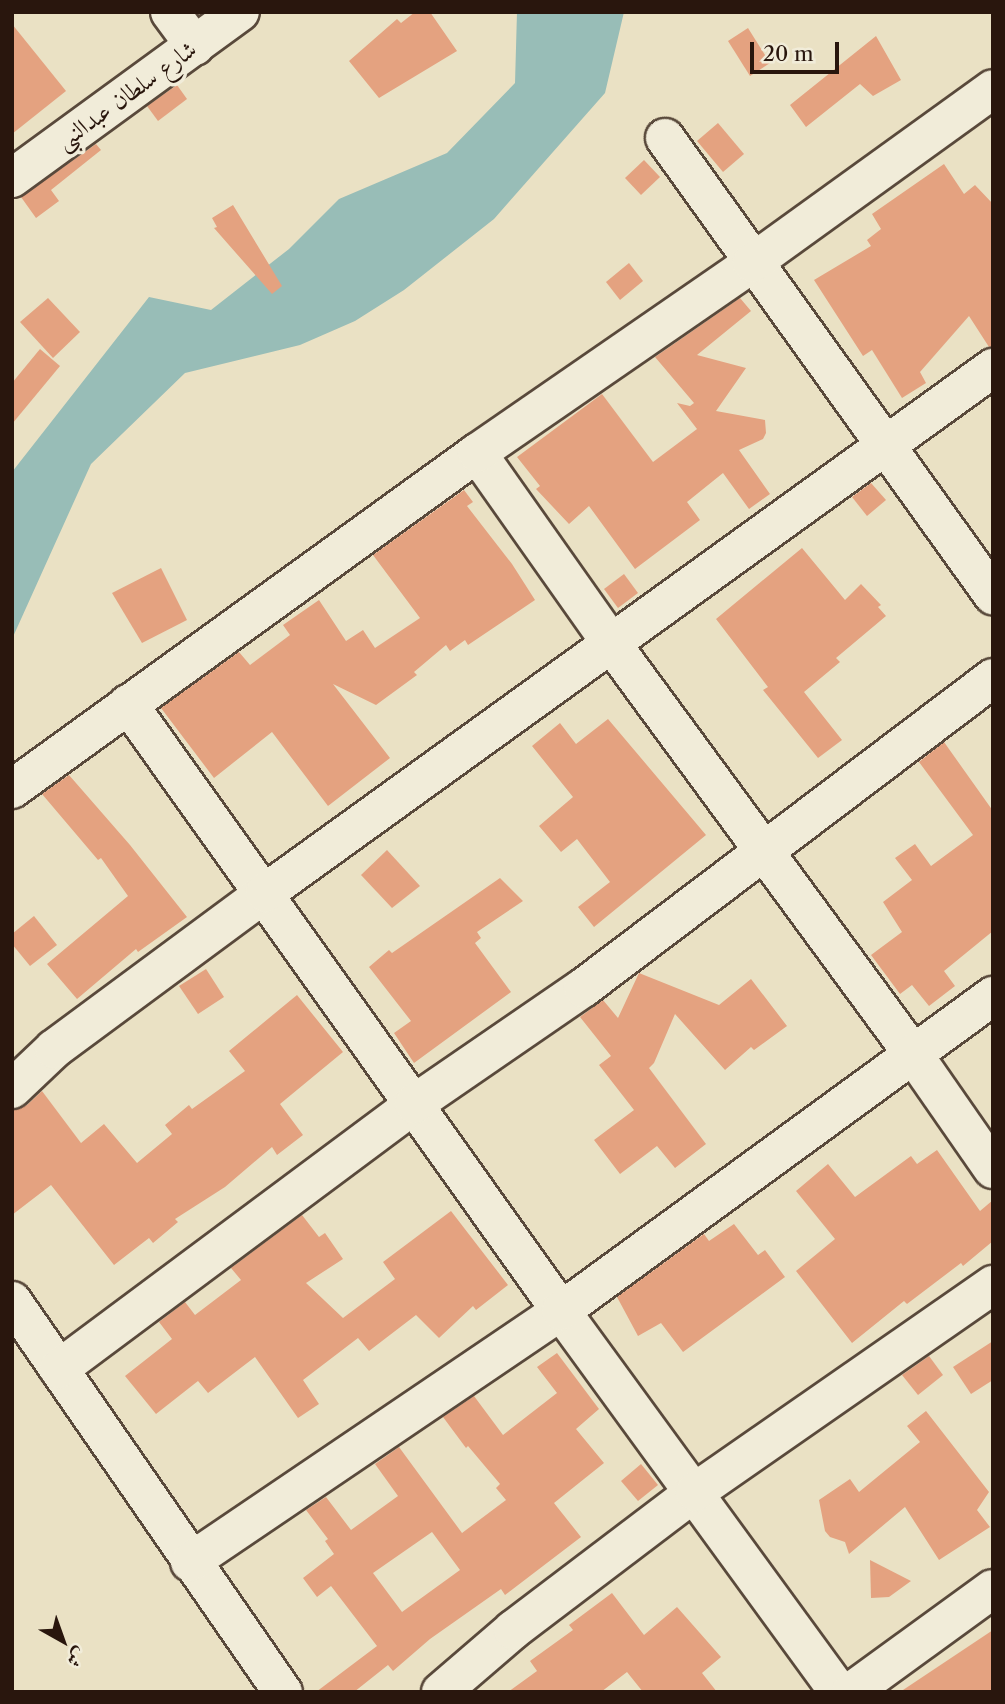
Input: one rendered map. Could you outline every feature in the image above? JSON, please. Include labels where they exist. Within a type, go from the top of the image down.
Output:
[{"type":"street","points":[[170,12],[195,46]]},
{"type":"street","name":"شارع سلطان عبدالنبى","points":[[12,178],[240,12]]},
{"type":"street","points":[[12,789],[477,453],[752,263],[993,89]]},
{"type":"street","points":[[665,138],[752,263],[887,444],[993,595]]},
{"type":"street","points":[[12,1089],[54,1049],[265,892],[993,368]]},
{"type":"street","points":[[477,453],[611,643],[913,1054],[993,1169]]},
{"type":"street","points":[[59,1369],[414,1104],[583,988],[762,850],[993,678]]},
{"type":"street","points":[[128,704],[265,892],[561,1311],[839,1692]]},
{"type":"street","points":[[190,1562],[561,1311],[993,996]]},
{"type":"street","points":[[441,1692],[513,1630],[695,1492],[993,1285]]},
{"type":"street","points":[[12,1301],[190,1562],[283,1692]]},
{"type":"street","points":[[851,1692],[993,1589]]},
{"type":"water","points":[[517,12],[624,12],[605,93],[494,219],[404,290],[355,321],[300,345],[185,373],[91,464],[12,639],[12,472],[149,297],[211,310],[289,249],[339,199],[447,153],[515,83]]},
{"type":"building","points":[[415,12],[430,12],[457,51],[379,98],[349,61],[397,19],[401,23]]},
{"type":"building","points":[[12,24],[66,91],[12,134]]},
{"type":"building","points":[[748,28],[770,63],[750,76],[728,41]]},
{"type":"building","points":[[876,36],[901,80],[873,96],[860,84],[806,127],[790,105]]},
{"type":"building","points":[[177,85],[187,99],[158,121],[147,106]]},
{"type":"building","points":[[718,123],[744,154],[723,172],[697,141]]},
{"type":"building","points":[[96,144],[101,150],[51,190],[59,201],[36,218],[21,197]]},
{"type":"building","points":[[644,160],[660,177],[641,195],[625,178]]},
{"type":"building","points":[[944,164],[964,194],[975,185],[993,204],[993,346],[989,347],[969,316],[920,372],[926,383],[902,398],[872,350],[863,356],[814,280],[871,246],[867,240],[881,229],[872,214]]},
{"type":"building","points":[[233,205],[282,286],[272,294],[214,228],[217,227],[212,218]]},
{"type":"building","points":[[629,263],[643,281],[620,300],[606,282]]},
{"type":"building","points":[[48,298],[80,332],[53,358],[20,322]]},
{"type":"building","points":[[740,298],[751,311],[697,355],[746,368],[716,411],[765,420],[766,433],[763,439],[739,450],[770,494],[749,509],[723,473],[687,502],[700,520],[635,569],[589,506],[569,524],[536,489],[540,486],[517,457],[602,394],[653,462],[697,429],[677,403],[690,406],[694,403],[655,357]]},
{"type":"building","points":[[40,349],[60,366],[12,424],[12,383]]},
{"type":"building","points":[[871,483],[886,500],[867,516],[852,497]]},
{"type":"building","points":[[464,490],[473,502],[467,506],[512,564],[535,600],[468,645],[465,640],[450,651],[446,645],[414,672],[417,675],[376,705],[333,684],[390,758],[328,806],[272,732],[214,778],[161,708],[239,652],[250,665],[290,635],[283,625],[319,600],[346,641],[363,630],[375,648],[420,618],[373,555]]},
{"type":"building","points":[[802,548],[845,600],[861,584],[881,605],[878,607],[886,616],[836,658],[840,662],[804,692],[842,740],[818,758],[763,690],[768,687],[716,619]]},
{"type":"building","points":[[161,568],[187,620],[142,643],[112,593]]},
{"type":"building","points":[[624,574],[638,593],[618,608],[604,589]]},
{"type":"building","points":[[608,719],[706,835],[594,927],[578,907],[610,882],[577,839],[561,852],[539,826],[573,797],[532,746],[560,723],[576,744]]},
{"type":"building","points":[[944,742],[993,811],[993,931],[944,971],[955,986],[929,1006],[912,985],[900,994],[871,955],[902,932],[883,902],[912,880],[895,858],[915,844],[931,866],[973,835],[919,762]]},
{"type":"building","points":[[69,775],[130,845],[187,917],[138,952],[136,949],[77,999],[47,964],[128,896],[101,858],[98,860],[42,794]]},
{"type":"building","points":[[387,850],[420,886],[392,908],[361,875]]},
{"type":"building","points":[[500,878],[523,901],[477,932],[481,938],[475,943],[511,992],[414,1063],[394,1033],[411,1021],[369,967],[389,950],[392,953]]},
{"type":"building","points":[[34,916],[57,945],[30,966],[12,944],[12,934]]},
{"type":"building","points":[[206,969],[224,997],[198,1014],[179,986]]},
{"type":"building","points":[[639,973],[719,1005],[751,979],[787,1026],[754,1050],[751,1047],[725,1070],[675,1014],[654,1063],[649,1068],[706,1144],[675,1168],[657,1146],[620,1174],[594,1140],[634,1110],[599,1065],[611,1056],[580,1017],[603,1000],[618,1018]]},
{"type":"building","points":[[297,995],[343,1052],[280,1104],[303,1135],[277,1155],[272,1147],[225,1187],[175,1219],[178,1222],[153,1243],[149,1238],[114,1265],[51,1185],[12,1215],[12,1110],[27,1105],[42,1091],[81,1143],[104,1124],[137,1163],[172,1134],[165,1125],[189,1105],[192,1109],[245,1071],[229,1051]]},
{"type":"building","points":[[937,1150],[980,1211],[993,1200],[993,1241],[963,1266],[961,1263],[907,1304],[904,1301],[852,1343],[796,1271],[835,1239],[796,1191],[828,1164],[855,1197],[911,1156],[917,1164]]},
{"type":"building","points":[[451,1211],[508,1285],[476,1310],[473,1306],[439,1338],[416,1315],[369,1351],[358,1338],[303,1380],[319,1404],[298,1418],[255,1357],[208,1393],[198,1381],[156,1414],[125,1376],[172,1339],[159,1322],[185,1302],[195,1315],[241,1280],[231,1268],[302,1215],[319,1237],[325,1233],[343,1259],[306,1283],[343,1318],[395,1279],[383,1262]]},
{"type":"building","points":[[734,1224],[758,1255],[765,1250],[785,1277],[683,1352],[661,1323],[638,1336],[617,1297],[704,1234],[709,1241]]},
{"type":"building","points":[[993,1341],[993,1380],[971,1394],[953,1367]]},
{"type":"building","points":[[557,1353],[599,1409],[576,1429],[604,1463],[554,1503],[581,1537],[505,1595],[501,1589],[430,1639],[393,1671],[388,1665],[354,1692],[316,1692],[377,1646],[331,1586],[317,1597],[303,1578],[334,1554],[325,1541],[328,1539],[306,1510],[326,1497],[351,1530],[398,1496],[375,1464],[399,1447],[462,1533],[506,1500],[496,1488],[500,1484],[468,1446],[466,1448],[443,1417],[474,1396],[503,1435],[557,1393],[537,1367]],"holes":[[[432,1532],[460,1570],[402,1612],[373,1573]]]},
{"type":"building","points":[[929,1356],[943,1375],[918,1395],[902,1375]]},
{"type":"building","points":[[926,1411],[989,1492],[977,1510],[990,1527],[939,1560],[905,1507],[849,1554],[845,1542],[830,1537],[825,1531],[819,1500],[850,1479],[859,1492],[920,1442],[907,1426]]},
{"type":"building","points":[[641,1464],[658,1485],[638,1501],[621,1481]]},
{"type":"building","points":[[870,1560],[911,1581],[889,1597],[871,1598]]},
{"type":"building","points":[[612,1593],[644,1635],[677,1607],[721,1657],[702,1673],[717,1692],[643,1692],[627,1672],[601,1692],[508,1692],[537,1671],[530,1661],[573,1630],[569,1625]]},
{"type":"building","points":[[993,1630],[993,1692],[900,1692]]}]
